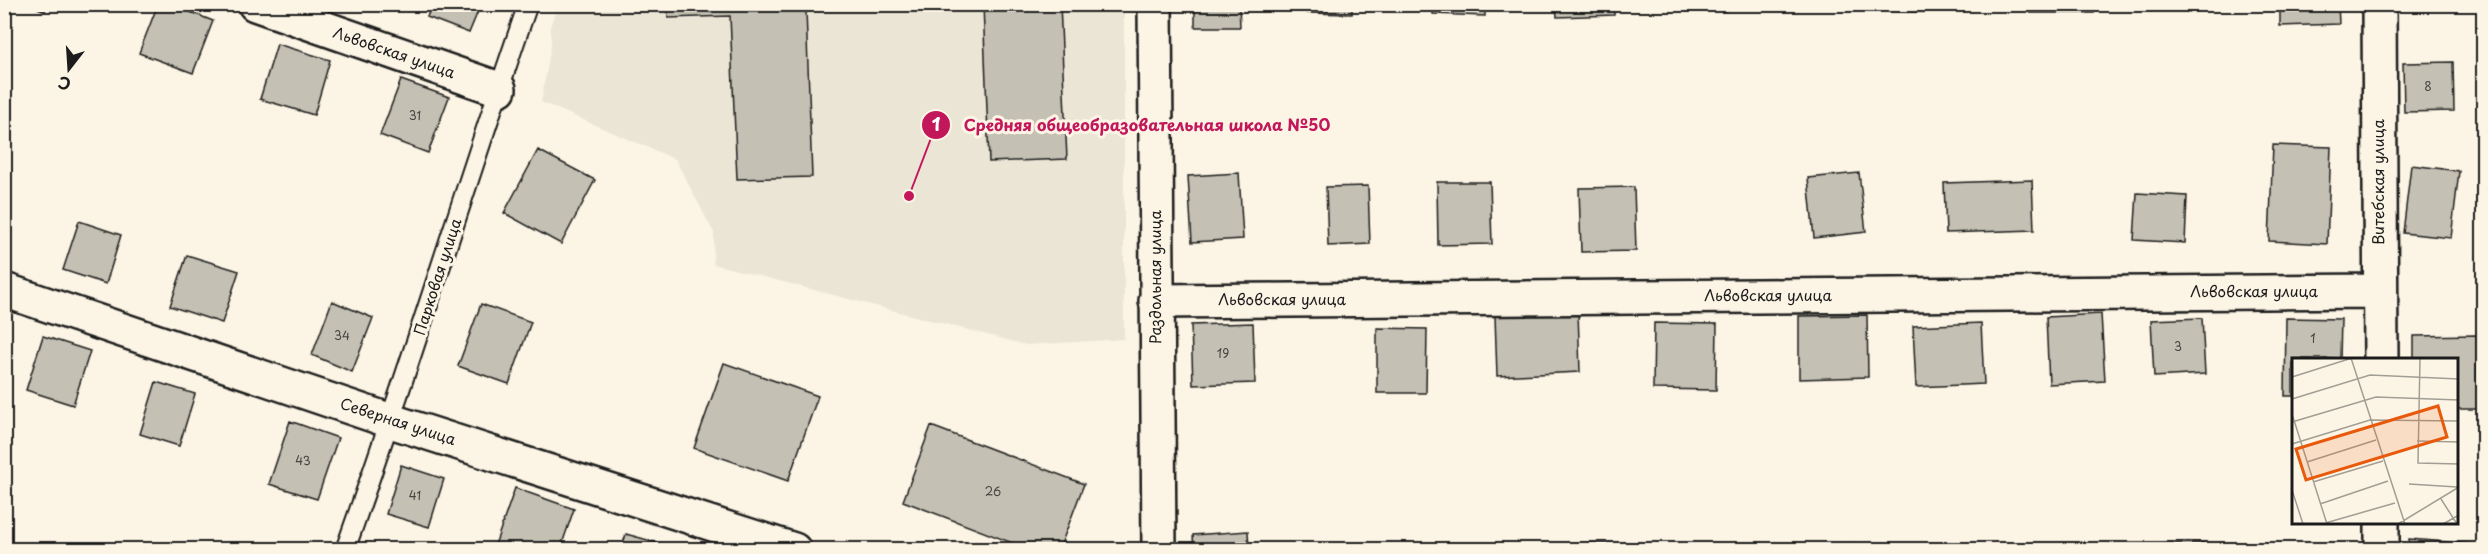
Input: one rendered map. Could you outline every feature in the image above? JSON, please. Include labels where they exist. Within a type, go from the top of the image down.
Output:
[{"type":"street","name":"Львовская улица","points":[[255,4],[499,89]]},
{"type":"street","name":"Раздольная улица","points":[[1155,4],[1159,549]]},
{"type":"street","name":"Витебская улица","points":[[2379,4],[2380,358]]},
{"type":"street","name":"Северная улица","points":[[4,290],[391,421],[794,549]]},
{"type":"street","name":"Львовская улица","points":[[1156,301],[2380,291]]},
{"type":"street","points":[[2382,524],[2382,549]]},
{"type":"lane","name":"Парковая улица","points":[[345,549],[391,421],[528,4]]},
{"type":"shaded area","points":[[558,5],[1124,5],[1124,339],[1026,345],[713,264],[714,233],[675,159],[541,102],[551,46],[551,23]]},
{"type":"building","points":[[28,4],[48,4],[45,11]]},
{"type":"building","points":[[158,4],[170,4],[213,21],[193,73],[139,53]]},
{"type":"building","points":[[432,4],[481,4],[469,33],[427,17]]},
{"type":"building","points":[[667,4],[941,4],[806,10],[812,177],[737,179],[730,16],[668,18]]},
{"type":"building","points":[[983,4],[1060,4],[1067,159],[989,162]]},
{"type":"building","points":[[1195,4],[1239,4],[1240,27],[1195,27]]},
{"type":"building","points":[[1307,4],[1352,4],[1352,14],[1307,13]]},
{"type":"building","points":[[1433,4],[1485,4],[1485,16],[1433,14]]},
{"type":"building","points":[[1556,4],[1614,4],[1614,15],[1557,17]]},
{"type":"building","points":[[1682,4],[1727,4],[1726,11],[1682,6]]},
{"type":"building","points":[[1873,4],[1932,4],[1932,12],[1873,11]]},
{"type":"building","points":[[2031,4],[2094,4],[2094,13],[2030,13]]},
{"type":"building","points":[[2280,4],[2338,4],[2339,24],[2280,26]]},
{"type":"building","points":[[277,44],[330,60],[314,115],[260,99]]},
{"type":"building","points":[[2453,62],[2454,111],[2404,112],[2403,63]]},
{"type":"building","points":[[401,80],[449,97],[428,153],[380,135]]},
{"type":"building","points":[[2273,145],[2331,147],[2327,244],[2269,241]]},
{"type":"building","points":[[538,150],[595,180],[561,244],[504,213]]},
{"type":"building","points":[[2411,165],[2459,171],[2451,238],[2403,233]]},
{"type":"building","points":[[1239,173],[1243,239],[1192,242],[1188,176]]},
{"type":"building","points":[[1859,173],[1866,232],[1814,238],[1808,178]]},
{"type":"building","points":[[2032,180],[2034,230],[1946,233],[1944,183]]},
{"type":"building","points":[[1437,182],[1490,182],[1492,244],[1438,245]]},
{"type":"building","points":[[1368,186],[1370,244],[1328,246],[1326,187]]},
{"type":"building","points":[[1634,187],[1636,251],[1581,252],[1579,188]]},
{"type":"building","points":[[2137,193],[2187,196],[2185,243],[2134,240]]},
{"type":"building","points":[[79,221],[121,235],[106,284],[63,270]]},
{"type":"building","points":[[187,255],[239,271],[222,323],[170,306]]},
{"type":"building","points":[[332,301],[373,318],[352,372],[312,355]]},
{"type":"building","points":[[481,304],[531,322],[509,384],[458,366]]},
{"type":"building","points":[[1578,312],[1580,372],[1497,376],[1495,316]]},
{"type":"building","points":[[2101,314],[2105,381],[2049,384],[2046,317]]},
{"type":"building","points":[[1867,315],[1868,377],[1799,379],[1799,316]]},
{"type":"building","points":[[2202,318],[2205,374],[2154,377],[2151,320]]},
{"type":"building","points":[[2286,318],[2341,319],[2340,358],[2292,358],[2292,396],[2285,396]]},
{"type":"building","points":[[1253,323],[1255,383],[1193,385],[1191,325]]},
{"type":"building","points":[[1654,323],[1717,324],[1716,390],[1653,389]]},
{"type":"building","points":[[1981,323],[1984,384],[1916,387],[1913,326]]},
{"type":"building","points":[[1377,328],[1427,329],[1426,393],[1377,393]]},
{"type":"building","points":[[2477,335],[2478,409],[2458,409],[2458,358],[2414,358],[2414,336]]},
{"type":"building","points":[[43,336],[90,351],[73,405],[26,390]]},
{"type":"building","points":[[724,363],[818,396],[788,481],[694,448]]},
{"type":"building","points":[[156,382],[195,394],[179,446],[140,434]]},
{"type":"building","points":[[290,421],[338,438],[317,499],[269,484]]},
{"type":"building","points":[[931,426],[1084,484],[1059,550],[1031,550],[903,501]]},
{"type":"building","points":[[401,465],[444,479],[429,527],[386,514]]},
{"type":"building","points":[[515,488],[574,509],[560,550],[508,550],[495,545]]},
{"type":"building","points":[[1248,531],[1249,550],[1194,550],[1193,535]]},
{"type":"building","points":[[626,534],[673,547],[672,550],[621,550]]},
{"type":"building","points":[[2409,539],[2473,544],[2472,550],[2409,550]]},
{"type":"building","points":[[1577,543],[1626,544],[1626,550],[1577,550]]},
{"type":"building","points":[[1855,543],[1856,550],[1815,550],[1814,546]]},
{"type":"building","points":[[2204,543],[2204,550],[2144,550],[2144,544]]},
{"type":"place","name":"Средняя общеобразовательная школа №50","points":[[909,196]]}]
